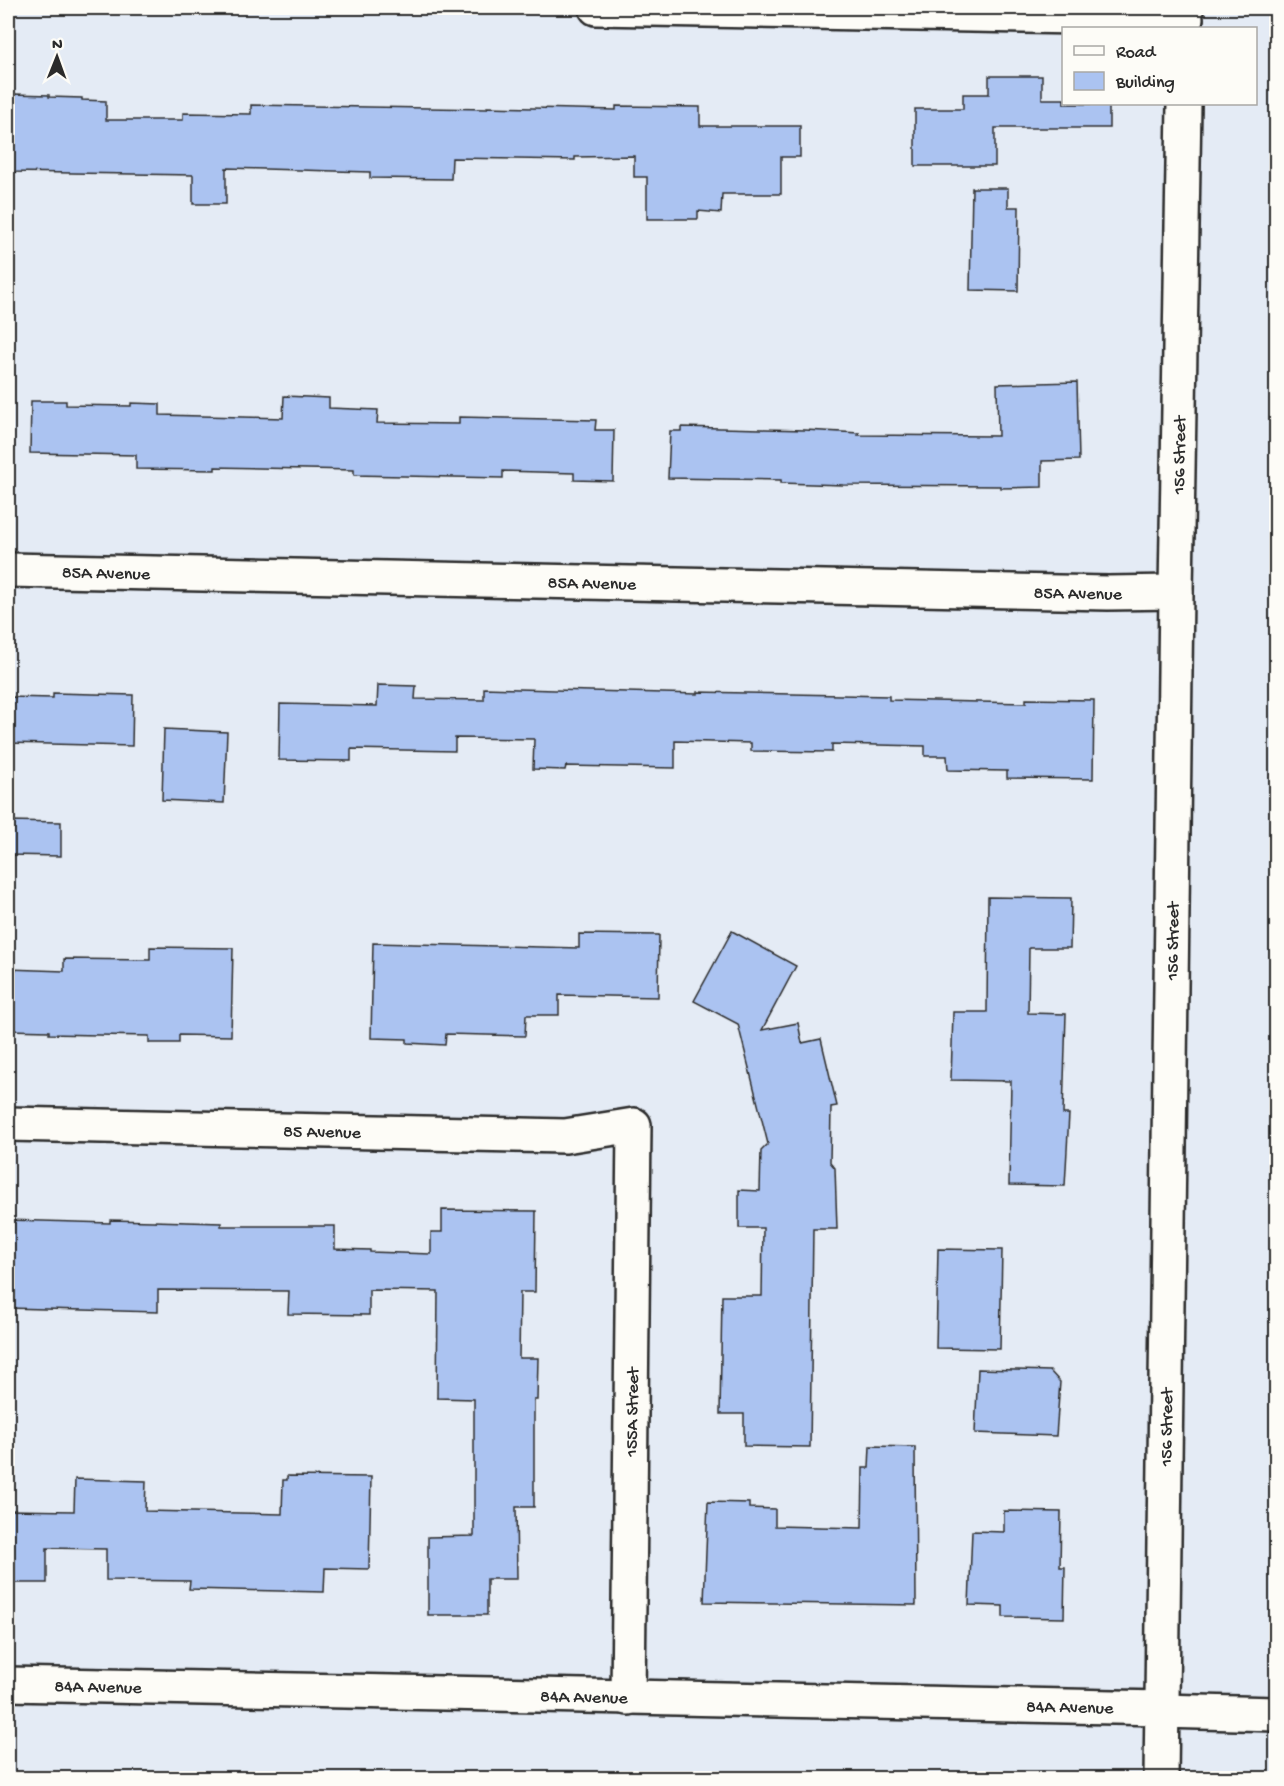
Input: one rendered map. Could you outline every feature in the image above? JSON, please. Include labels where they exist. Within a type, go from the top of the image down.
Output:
[{"type":"street","points":[[596,8],[1186,18]]},
{"type":"street","name":"156 Street","points":[[1161,1779],[1184,105]]},
{"type":"street","name":"85A Avenue","points":[[8,570],[1060,592],[1176,592]]},
{"type":"street","name":"85 Avenue","points":[[8,1124],[565,1136],[634,1125]]},
{"type":"street","name":"155A Street","points":[[628,1698],[634,1125]]},
{"type":"street","name":"84A Avenue","points":[[8,1684],[1276,1714]]},
{"type":"building","points":[[989,76],[1042,76],[1042,99],[1062,99],[1062,105],[1109,105],[1109,128],[995,128],[995,166],[915,166],[915,109],[963,109],[963,94],[989,94]]},
{"type":"building","points":[[13,94],[106,101],[106,120],[183,120],[183,113],[251,114],[251,105],[616,110],[616,106],[700,107],[700,126],[800,126],[800,157],[781,157],[781,194],[722,194],[721,213],[698,211],[698,219],[647,219],[647,177],[634,177],[634,156],[575,157],[575,160],[452,158],[451,179],[370,178],[370,172],[226,168],[226,204],[193,204],[193,175],[12,172]]},
{"type":"building","points":[[972,188],[1008,188],[1008,207],[1019,207],[1018,291],[970,290]]},
{"type":"building","points":[[1077,382],[1079,460],[1042,461],[1042,487],[843,485],[781,483],[781,480],[668,478],[670,431],[681,431],[681,427],[805,430],[859,433],[858,435],[998,436],[997,384]]},
{"type":"building","points":[[284,396],[329,398],[329,408],[378,410],[377,423],[459,424],[459,417],[596,420],[595,430],[614,430],[613,481],[574,480],[574,473],[503,471],[503,478],[354,475],[354,470],[215,467],[215,470],[136,469],[136,455],[30,453],[31,401],[66,401],[66,405],[160,404],[160,415],[283,418]]},
{"type":"building","points":[[378,685],[416,686],[415,699],[484,700],[484,688],[889,696],[889,700],[1026,703],[1026,699],[1094,700],[1093,779],[1007,778],[1007,771],[948,770],[947,756],[925,756],[925,746],[832,744],[832,752],[751,751],[751,743],[675,741],[675,768],[566,766],[565,770],[533,769],[534,739],[455,738],[455,751],[351,749],[351,761],[279,760],[280,704],[377,706]]},
{"type":"building","points":[[53,693],[133,695],[132,746],[8,743],[8,697],[53,698]]},
{"type":"building","points":[[164,729],[227,732],[224,803],[162,800]]},
{"type":"building","points":[[8,821],[61,822],[61,856],[8,855]]},
{"type":"building","points":[[988,897],[1071,898],[1070,948],[1029,948],[1028,1013],[1066,1014],[1063,1114],[1069,1114],[1065,1186],[1009,1185],[1011,1081],[951,1080],[953,1012],[987,1012]]},
{"type":"building","points":[[732,931],[796,966],[762,1030],[798,1023],[802,1043],[821,1039],[837,1106],[831,1107],[830,1162],[835,1168],[837,1229],[813,1229],[810,1447],[744,1446],[744,1414],[720,1414],[722,1296],[762,1296],[763,1228],[739,1228],[739,1190],[760,1191],[761,1151],[768,1144],[738,1024],[694,1001]]},
{"type":"building","points":[[579,934],[659,935],[658,997],[559,995],[559,1015],[526,1015],[525,1036],[446,1034],[445,1045],[407,1043],[407,1039],[371,1038],[373,943],[579,948]]},
{"type":"building","points":[[150,947],[233,948],[231,1036],[179,1035],[179,1043],[149,1043],[149,1036],[49,1034],[49,1031],[8,1030],[8,969],[64,971],[64,959],[150,960]]},
{"type":"building","points":[[442,1210],[536,1211],[535,1292],[520,1292],[519,1358],[538,1358],[537,1400],[534,1400],[534,1507],[516,1507],[517,1579],[487,1579],[487,1615],[428,1615],[428,1537],[474,1536],[474,1399],[437,1398],[438,1291],[369,1290],[369,1315],[288,1314],[289,1291],[158,1290],[158,1312],[8,1308],[8,1220],[110,1223],[110,1220],[153,1221],[221,1223],[221,1226],[335,1226],[335,1249],[431,1254],[431,1232],[442,1232]]},
{"type":"building","points":[[938,1249],[1002,1250],[1000,1349],[936,1348]]},
{"type":"building","points":[[978,1369],[1050,1371],[1060,1382],[1056,1436],[975,1433]]},
{"type":"building","points":[[870,1446],[915,1447],[916,1605],[704,1602],[708,1502],[749,1503],[749,1508],[775,1509],[775,1526],[862,1528],[863,1468],[869,1468]]},
{"type":"building","points":[[287,1476],[371,1477],[369,1569],[325,1568],[324,1592],[189,1589],[190,1581],[106,1580],[106,1549],[47,1548],[47,1583],[8,1583],[8,1510],[74,1511],[75,1479],[146,1481],[145,1511],[282,1514],[283,1480],[287,1480]]},
{"type":"building","points":[[1004,1511],[1061,1512],[1060,1567],[1065,1567],[1064,1618],[1003,1617],[1003,1606],[969,1605],[972,1531],[1004,1532]]}]
